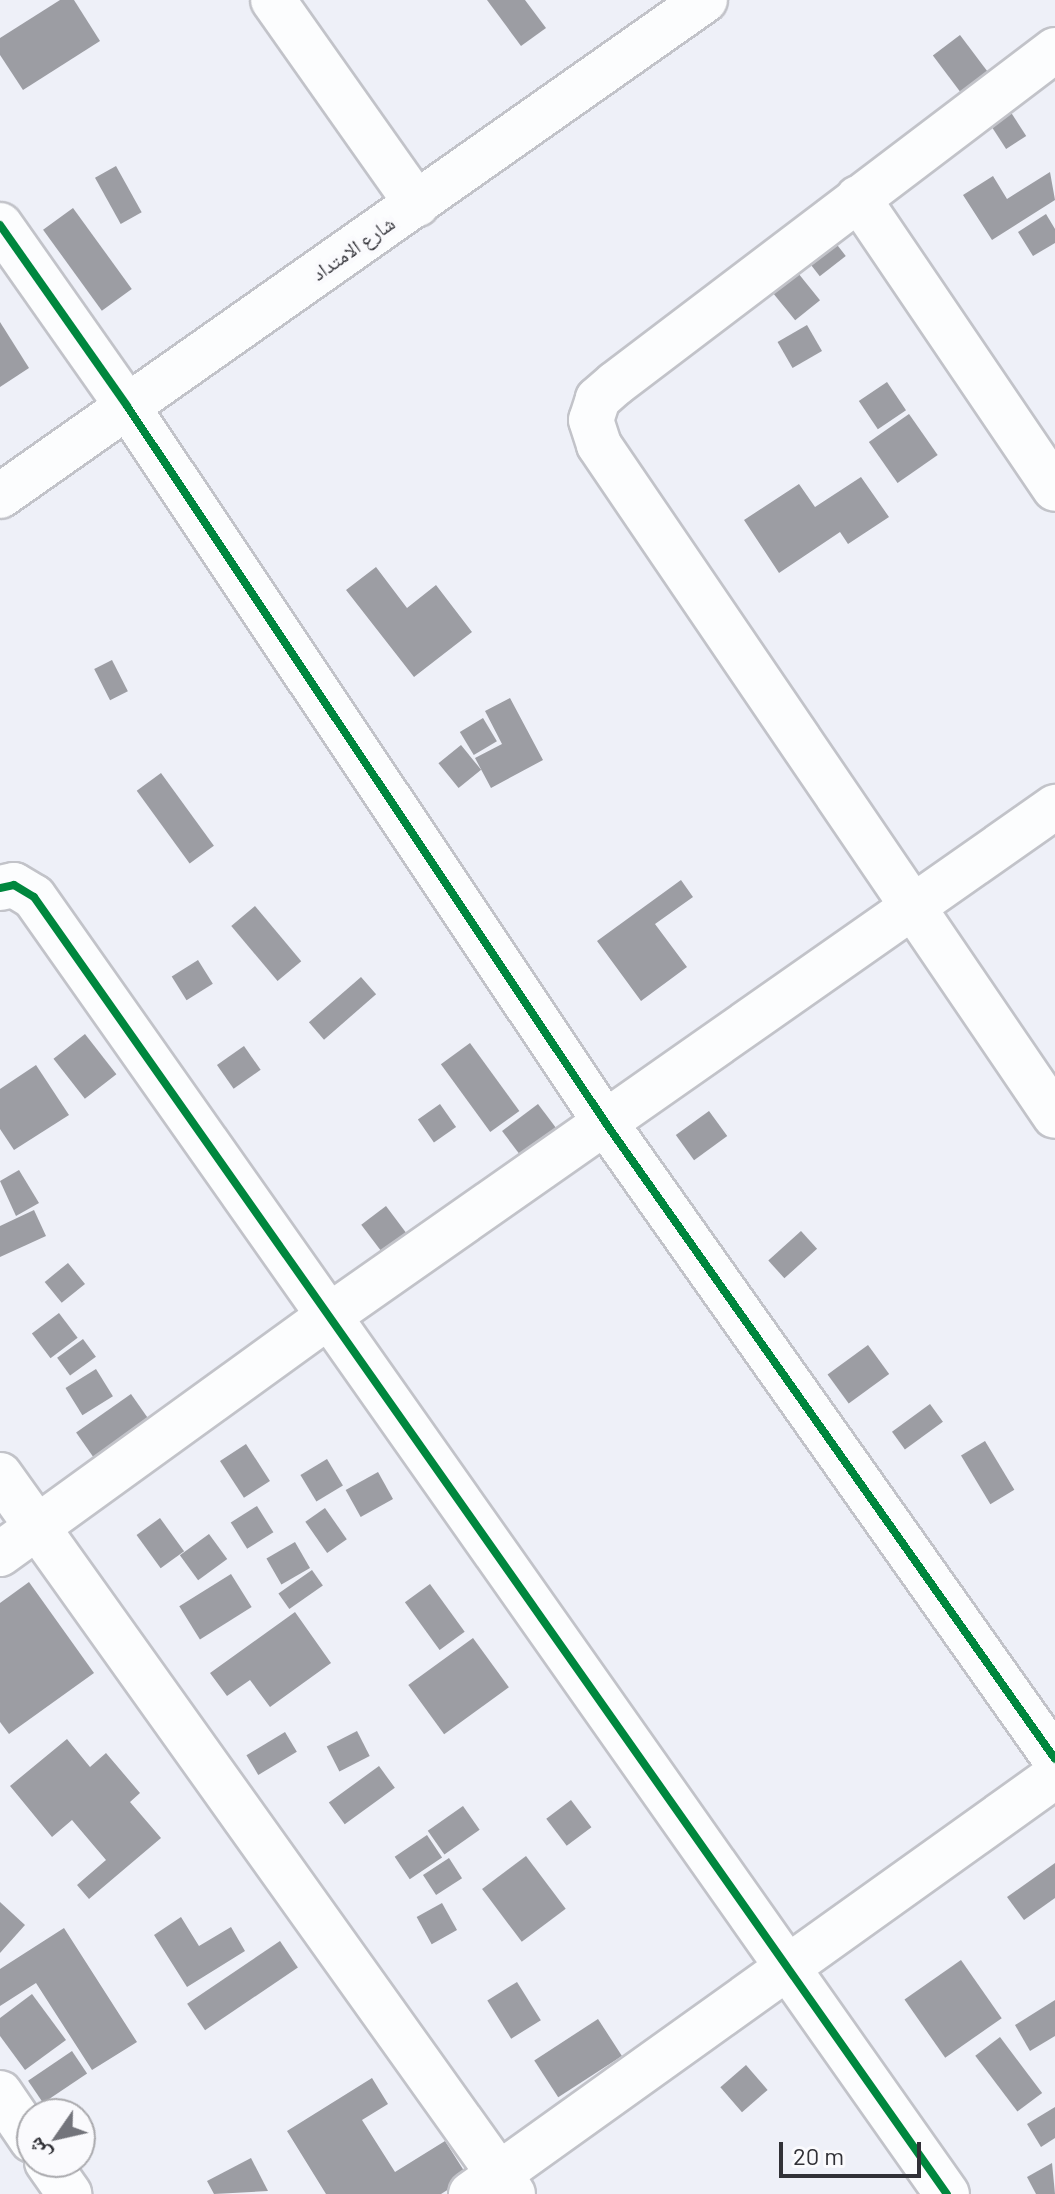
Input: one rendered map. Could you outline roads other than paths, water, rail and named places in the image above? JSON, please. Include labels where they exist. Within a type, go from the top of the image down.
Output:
[{"type":"street","points":[[273,0],[417,204]]},
{"type":"street","name":"شارع الامتداد","points":[[0,496],[705,0]]},
{"type":"street","points":[[1055,50],[615,384],[598,399],[591,420],[599,445],[911,909],[1055,1116]]},
{"type":"street","points":[[858,198],[1055,489]]},
{"type":"street","points":[[0,225],[127,406],[607,1125],[1055,1759]]},
{"type":"street","points":[[0,1554],[329,1316],[607,1125],[1055,807]]},
{"type":"street","points":[[0,888],[14,885],[34,897],[947,2194]]},
{"type":"street","points":[[0,1475],[494,2188],[784,1966],[1055,1776]]},
{"type":"street","points":[[0,2093],[16,2116]]}]
